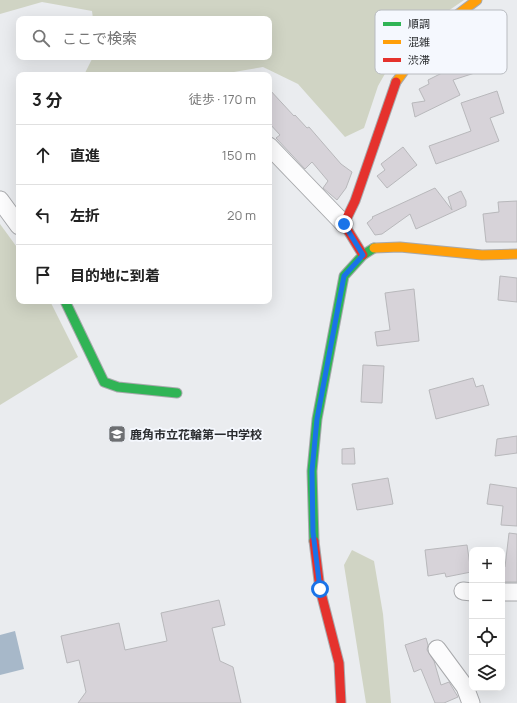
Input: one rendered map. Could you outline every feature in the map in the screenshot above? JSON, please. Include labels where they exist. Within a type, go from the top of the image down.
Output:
[{"type":"street","points":[[464,10],[478,0]]},
{"type":"street","points":[[344,224],[355,201],[397,79],[401,74]]},
{"type":"street","points":[[272,149],[344,224],[363,255]]},
{"type":"street","points":[[0,200],[16,222]]},
{"type":"street","points":[[341,703],[339,663],[320,589],[313,532],[312,471],[317,419],[344,276],[363,255],[376,247],[400,247],[482,255],[517,254]]},
{"type":"street","points":[[66,304],[104,382],[118,387],[177,393]]},
{"type":"street","points":[[505,592],[517,592]]},
{"type":"street","points":[[437,649],[465,687],[471,703]]},
{"type":"green space","points":[[0,0],[464,0],[449,10],[375,10],[375,74],[385,74],[378,86],[364,128],[345,137],[298,84],[263,67],[234,72],[86,72],[92,60],[272,60],[272,16],[93,16],[92,11],[42,2],[0,14]]},
{"type":"green space","points":[[0,224],[16,246],[16,304],[52,304],[78,357],[0,405]]},
{"type":"green space","points":[[352,550],[374,561],[383,614],[391,703],[366,703],[344,565]]},
{"type":"water","points":[[15,631],[24,669],[0,675],[0,635]]},
{"type":"building","points":[[440,74],[472,74],[453,80],[460,95],[415,117],[412,103],[425,101],[419,89],[429,84],[428,80]]},
{"type":"building","points":[[497,91],[504,113],[490,118],[499,141],[436,164],[429,146],[471,131],[461,103]]},
{"type":"building","points":[[272,92],[294,116],[295,115],[307,128],[309,127],[341,164],[352,172],[346,188],[337,200],[323,188],[328,181],[312,162],[305,169],[276,138],[280,135],[272,126]]},
{"type":"building","points":[[403,147],[417,165],[387,188],[377,176],[385,170],[381,164]]},
{"type":"building","points":[[435,188],[452,210],[448,197],[461,191],[466,201],[466,206],[416,229],[410,214],[382,234],[375,235],[367,223],[373,218],[372,217]]},
{"type":"building","points":[[517,201],[517,242],[486,242],[483,214],[499,212],[498,202]]},
{"type":"building","points":[[500,276],[517,278],[517,302],[498,300]]},
{"type":"building","points":[[414,289],[419,341],[377,346],[375,332],[390,330],[385,293]]},
{"type":"building","points":[[363,365],[384,366],[382,403],[361,402]]},
{"type":"building","points":[[473,378],[476,387],[483,385],[489,405],[436,419],[429,390]]},
{"type":"building","points":[[517,436],[517,453],[495,456],[497,439]]},
{"type":"building","points":[[354,448],[355,464],[342,464],[342,449]]},
{"type":"building","points":[[388,478],[393,504],[357,510],[352,484]]},
{"type":"building","points":[[490,484],[517,488],[517,526],[501,525],[503,506],[487,504]]},
{"type":"building","points":[[509,533],[517,534],[517,582],[505,582],[505,567]]},
{"type":"building","points":[[467,545],[469,572],[446,577],[445,573],[428,576],[425,550]]},
{"type":"building","points":[[219,600],[225,625],[212,628],[220,661],[233,667],[241,703],[78,703],[86,692],[79,660],[67,663],[61,636],[119,623],[125,650],[167,641],[161,613]]},
{"type":"building","points":[[426,638],[428,645],[427,650],[434,661],[441,685],[449,682],[458,697],[444,703],[435,703],[421,669],[414,672],[405,645]]},
{"type":"traffic: fast","points":[[314,541],[312,471],[317,419],[344,276],[363,255],[374,248]]},
{"type":"traffic: fast","points":[[66,304],[104,382],[118,387],[177,393]]},
{"type":"traffic: slow","points":[[464,10],[477,0]]},
{"type":"traffic: slow","points":[[396,82],[402,74]]},
{"type":"traffic: slow","points":[[374,248],[400,247],[482,255],[517,254]]},
{"type":"traffic: jam","points":[[363,255],[344,224],[355,201],[396,82]]},
{"type":"traffic: jam","points":[[314,541],[320,589],[339,663],[341,703]]},
{"type":"place","name":"鹿角市立花輪第一中学校","points":[[117,434]]},
{"type":"route","points":[[320,589],[313,532],[312,471],[317,419],[330,343],[344,276],[363,255],[344,224]]}]
